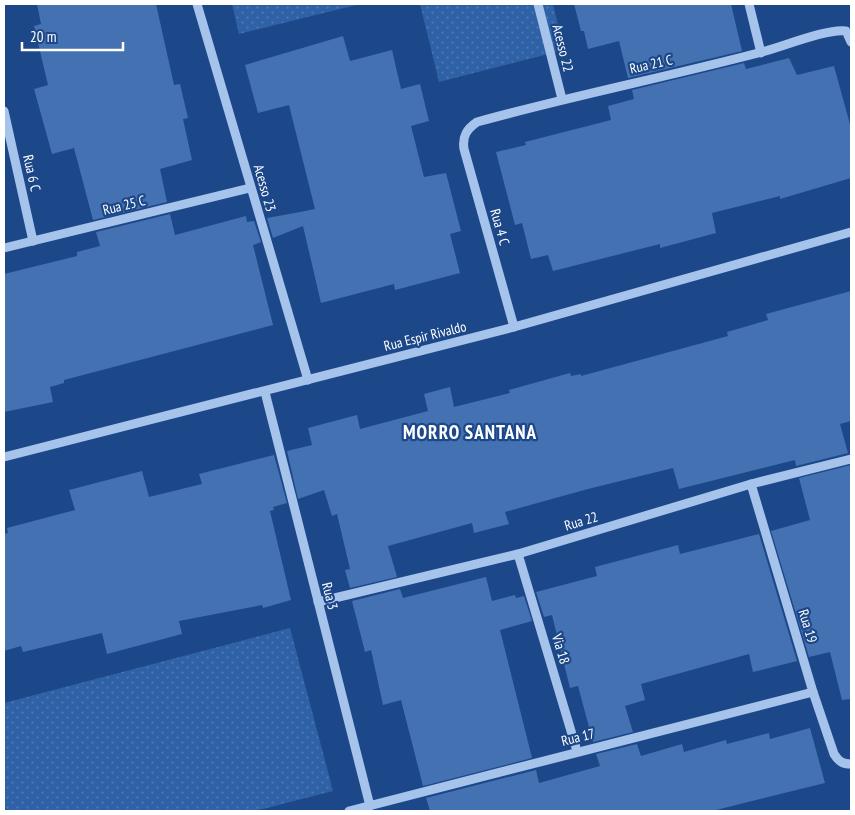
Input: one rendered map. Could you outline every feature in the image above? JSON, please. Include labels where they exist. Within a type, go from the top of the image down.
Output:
[{"type":"street","name":"Acesso 23","points":[[197,4],[308,380]]},
{"type":"street","name":"Acesso 22","points":[[538,4],[562,99]]},
{"type":"street","points":[[749,4],[761,53]]},
{"type":"street","name":"Rua 21 C","points":[[465,133],[477,122],[562,99],[761,53],[834,32],[846,32],[851,42]]},
{"type":"street","name":"Rua 6 C","points":[[4,110],[33,241]]},
{"type":"street","name":"Rua 4 C","points":[[465,133],[464,148],[514,327]]},
{"type":"street","name":"Rua 25 C","points":[[4,248],[250,188]]},
{"type":"street","name":"Rua Espir Rivaldo","points":[[4,457],[514,327],[851,232]]},
{"type":"street","name":"Rua 3","points":[[265,392],[370,806]]},
{"type":"street","name":"Rua 22","points":[[318,602],[518,554],[751,484],[851,459]]},
{"type":"street","name":"Rua 19","points":[[751,484],[813,692],[834,754],[844,764],[851,764]]},
{"type":"street","name":"Via 18","points":[[518,554],[577,751]]},
{"type":"street","name":"Rua 17","points":[[349,811],[813,692]]},
{"type":"shaded area","points":[[232,4],[360,4],[239,34]]},
{"type":"shaded area","points":[[420,4],[553,4],[564,50],[439,82]]},
{"type":"shaded area","points":[[290,628],[333,791],[255,811],[6,811],[4,802],[4,703]]},
{"type":"building","points":[[37,4],[156,4],[174,85],[180,84],[188,118],[183,119],[192,160],[160,169],[167,202],[93,220],[74,148],[52,154],[34,89],[48,85],[34,26],[41,24]]},
{"type":"building","points":[[574,4],[731,4],[742,51],[628,78],[619,41],[588,49],[584,31],[581,31]]},
{"type":"building","points":[[343,36],[350,61],[392,50],[401,89],[420,84],[429,121],[411,126],[424,177],[446,173],[461,231],[450,234],[460,273],[395,290],[394,284],[321,303],[303,226],[273,238],[267,218],[315,209],[289,105],[258,113],[245,65]]},
{"type":"building","points":[[789,58],[797,75],[834,66],[851,128],[851,178],[780,199],[780,196],[712,213],[716,233],[660,248],[660,244],[553,271],[548,255],[531,259],[522,223],[515,225],[496,152],[526,145],[525,142],[611,120],[608,106],[634,99],[632,90],[744,63],[746,69]]},
{"type":"building","points":[[170,214],[175,235],[246,216],[247,222],[254,221],[261,242],[253,245],[273,325],[64,380],[64,383],[50,387],[53,402],[4,412],[4,274],[77,256],[77,252],[100,246],[96,232]]},
{"type":"building","points":[[851,291],[851,421],[840,424],[848,453],[796,466],[795,460],[679,489],[673,468],[588,489],[505,512],[509,524],[474,533],[472,523],[388,546],[397,577],[350,588],[345,570],[350,569],[337,514],[332,516],[324,490],[298,499],[287,451],[312,445],[308,428],[357,415],[360,429],[428,411],[424,394],[450,387],[454,407],[510,393],[509,390],[570,373],[571,376],[581,374],[581,376],[728,336],[727,332],[768,320],[766,314]]},
{"type":"building","points":[[274,455],[287,503],[273,507],[274,510],[270,511],[291,600],[263,608],[262,605],[179,621],[182,634],[107,654],[102,633],[23,652],[21,646],[4,651],[4,534],[8,533],[7,528],[75,510],[69,490],[142,471],[149,497],[202,484],[199,474]]},
{"type":"building","points":[[851,465],[851,699],[842,700],[830,652],[809,657],[771,531],[810,520],[799,478]]},
{"type":"building","points":[[759,534],[797,661],[753,672],[749,654],[641,684],[645,700],[625,706],[633,732],[593,742],[578,686],[570,688],[552,615],[544,617],[536,592],[597,576],[595,567],[678,545],[680,554]]},
{"type":"building","points":[[486,577],[492,601],[515,595],[516,598],[524,596],[532,621],[500,630],[532,758],[423,786],[401,700],[383,705],[371,650],[365,652],[352,601],[400,589],[403,598]]},
{"type":"building","points":[[810,728],[825,783],[712,811],[430,811],[426,798],[536,770],[539,783],[600,766],[596,754],[637,744],[641,756],[682,744],[684,752],[726,740],[727,744],[769,733],[770,739]]},
{"type":"district","name":"MORRO SANTANA","points":[[470,432]]}]
